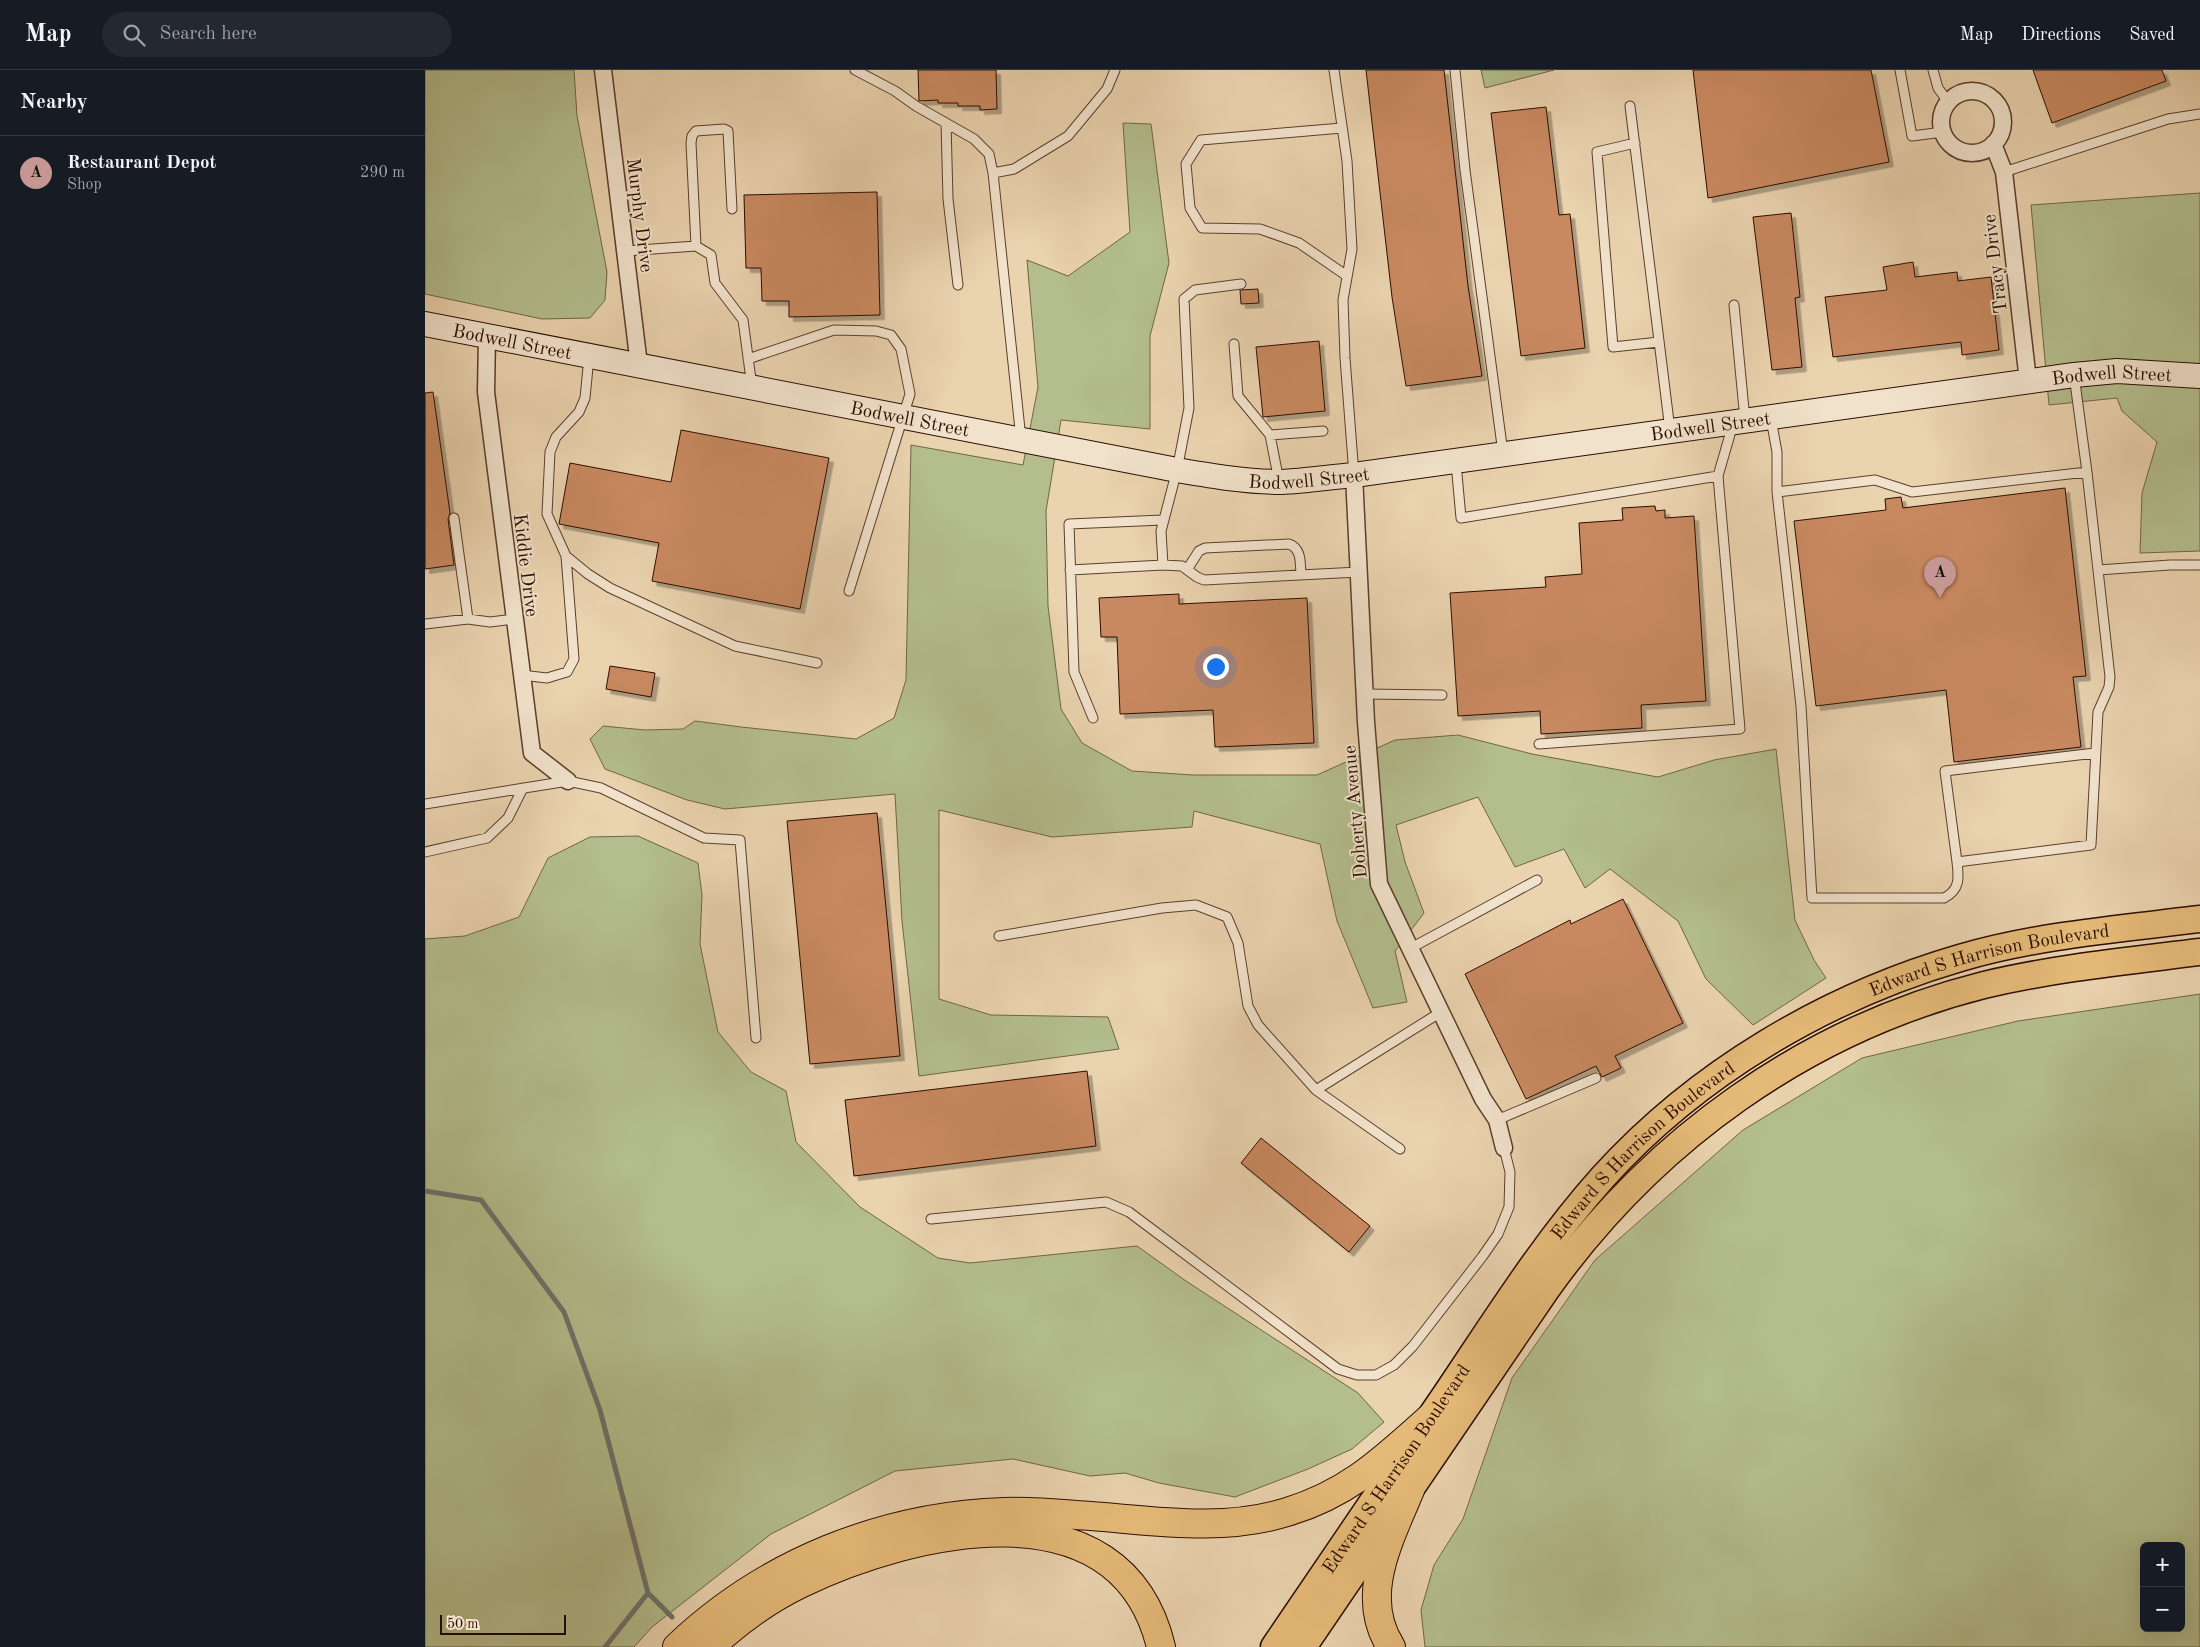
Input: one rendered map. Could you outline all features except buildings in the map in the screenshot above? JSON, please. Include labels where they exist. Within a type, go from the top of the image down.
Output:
[{"type":"highway","points":[[677,1647],[717,1612],[751,1588],[814,1555],[866,1535],[933,1518],[999,1512],[1036,1512],[1210,1524],[1267,1518],[1305,1506],[1348,1486],[1383,1459],[1429,1418]]},
{"type":"highway","points":[[1391,1647],[1382,1628],[1378,1613],[1377,1581],[1386,1547],[1410,1490]]},
{"type":"highway","points":[[710,1647],[748,1615],[777,1597],[816,1577],[871,1554],[938,1539],[1019,1532],[1062,1539],[1083,1547],[1103,1558],[1118,1570],[1132,1585],[1146,1606],[1161,1647]]},
{"type":"main road","name":"Edward S Harrison Boulevard","points":[[1274,1647],[1546,1247],[1594,1188],[1647,1133],[1693,1094],[1742,1059],[1793,1028],[1849,999],[1904,976],[1961,957],[2031,942],[2200,919]]},
{"type":"main road","name":"Edward S Harrison Boulevard","points":[[1303,1647],[1546,1290],[1581,1242],[1622,1196],[1689,1134],[1737,1098],[1814,1051],[1869,1024],[1925,1002],[1983,985],[2043,972],[2200,952]]},
{"type":"street","name":"Murphy Drive","points":[[603,70],[639,365]]},
{"type":"street","points":[[1965,92],[1985,94],[1999,108],[2003,127],[1993,144],[1985,150],[1975,153],[1964,152],[1955,148],[1947,141],[1943,132],[1942,116],[1949,103],[1956,96],[1965,92]]},
{"type":"street","name":"Tracy Drive","points":[[1993,144],[2004,172],[2028,381]]},
{"type":"street","name":"Bodwell Street","points":[[425,324],[1177,470],[1239,480],[1279,482],[1354,475],[2074,375],[2117,371],[2200,376]]},
{"type":"street","name":"Kiddie Drive","points":[[487,336],[486,392],[532,753],[568,781]]},
{"type":"street","name":"Doherty Avenue","points":[[1354,475],[1365,694],[1379,884],[1483,1099],[1497,1120],[1505,1148]]},
{"type":"lane","points":[[855,70],[895,91],[974,139],[989,154],[993,173],[1021,439]]},
{"type":"lane","points":[[993,173],[1014,169],[1068,136],[1107,89],[1115,70]]},
{"type":"lane","points":[[1334,70],[1347,161],[1352,249],[1343,300],[1345,358],[1354,475]]},
{"type":"lane","points":[[1455,70],[1465,170],[1503,453]]},
{"type":"lane","points":[[1900,70],[1912,136],[1943,132]]},
{"type":"lane","points":[[1933,70],[1938,88],[1949,103]]},
{"type":"lane","points":[[1630,106],[1670,430]]},
{"type":"lane","points":[[2004,172],[2168,119],[2200,114]]},
{"type":"lane","points":[[946,123],[948,199],[958,285]]},
{"type":"lane","points":[[1343,128],[1201,140],[1186,164],[1190,208],[1202,228],[1260,229],[1299,242],[1347,276]]},
{"type":"lane","points":[[696,246],[691,143],[692,136],[696,131],[724,129],[728,131],[732,209]]},
{"type":"lane","points":[[1635,143],[1597,152],[1613,347],[1659,342]]},
{"type":"lane","points":[[625,251],[696,246],[711,255],[715,283],[743,320],[752,387]]},
{"type":"lane","points":[[1163,565],[1161,532],[1177,470],[1189,408],[1184,299],[1195,290],[1241,284]]},
{"type":"lane","points":[[1539,744],[1740,729],[1718,476],[1740,421],[1734,305]]},
{"type":"lane","points":[[748,359],[834,330],[875,331],[891,335],[901,349],[910,394],[849,591]]},
{"type":"lane","points":[[1234,344],[1238,396],[1271,435],[1279,482]]},
{"type":"lane","points":[[521,675],[547,678],[554,676],[567,672],[574,659],[566,556],[547,514],[550,452],[557,437],[579,412],[585,398],[589,356]]},
{"type":"lane","points":[[1957,862],[2091,845],[2098,712],[2101,700],[2109,687],[2110,677],[2074,375]]},
{"type":"lane","points":[[1770,416],[1777,452],[1777,492],[1801,706],[1812,898],[1944,898],[1951,895],[1957,887],[1959,879],[1945,771],[2095,753]]},
{"type":"lane","points":[[1271,435],[1323,431]]},
{"type":"lane","points":[[1456,460],[1461,518],[1718,476]]},
{"type":"lane","points":[[1777,492],[1875,480],[1912,492],[2087,472]]},
{"type":"lane","points":[[454,518],[468,619]]},
{"type":"lane","points":[[1093,718],[1074,672],[1069,524],[1163,520]]},
{"type":"lane","points":[[1188,568],[1199,551],[1205,548],[1289,544],[1295,546],[1299,552],[1301,575]]},
{"type":"lane","points":[[566,556],[588,574],[610,588],[735,646],[817,663]]},
{"type":"lane","points":[[1070,570],[1163,565],[1182,566],[1188,568],[1197,577],[1205,580],[1359,572]]},
{"type":"lane","points":[[2098,570],[2200,565]]},
{"type":"lane","points":[[425,624],[468,619],[490,622],[514,619]]},
{"type":"lane","points":[[1365,694],[1442,695]]},
{"type":"lane","points":[[425,804],[568,781],[601,788],[704,838],[740,840],[757,1038]]},
{"type":"lane","points":[[425,852],[487,838],[508,818],[523,788]]},
{"type":"lane","points":[[1411,948],[1537,880]]},
{"type":"lane","points":[[999,936],[1162,908],[1196,905],[1227,917],[1238,944],[1249,1006],[1258,1026],[1316,1090],[1400,1149]]},
{"type":"lane","points":[[1316,1090],[1441,1012]]},
{"type":"lane","points":[[1497,1120],[1596,1078]]},
{"type":"lane","points":[[931,1218],[1106,1202],[1129,1212],[1338,1369],[1357,1375],[1377,1375],[1394,1365],[1413,1346],[1498,1234],[1509,1207],[1510,1172],[1505,1148]]},
{"type":"green space","points":[[425,70],[574,70],[577,116],[607,272],[605,300],[590,318],[542,319],[425,294]]},
{"type":"green space","points":[[1481,70],[1554,70],[1485,88]]},
{"type":"green space","points":[[1123,123],[1151,124],[1169,263],[1150,336],[1150,429],[1061,420],[1046,511],[1048,606],[1061,709],[1082,743],[1132,771],[1193,775],[1317,775],[1395,740],[1458,735],[1532,754],[1658,777],[1714,760],[1776,749],[1795,920],[1814,960],[1826,978],[1753,1025],[1706,979],[1678,921],[1610,869],[1585,888],[1564,849],[1515,867],[1478,797],[1396,825],[1405,862],[1424,913],[1395,951],[1407,1002],[1373,1008],[1337,921],[1320,844],[1194,811],[1192,827],[1052,837],[939,810],[939,999],[991,1015],[1108,1017],[1119,1049],[919,1076],[902,921],[895,794],[725,809],[687,800],[605,769],[590,739],[603,726],[645,730],[683,729],[695,721],[856,739],[894,718],[906,680],[911,445],[1023,465],[1038,387],[1027,260],[1068,276],[1130,232]]},
{"type":"green space","points":[[2200,193],[2200,551],[2140,553],[2142,493],[2157,442],[2122,411],[2117,398],[2049,405],[2031,205]]},
{"type":"green space","points":[[638,836],[698,863],[702,895],[700,944],[718,1032],[751,1072],[786,1091],[796,1142],[860,1207],[938,1258],[970,1263],[1137,1246],[1186,1281],[1358,1393],[1384,1422],[1352,1449],[1308,1469],[1235,1497],[1159,1483],[1125,1473],[1090,1476],[1013,1459],[895,1471],[771,1534],[652,1627],[634,1647],[425,1647],[425,939],[465,936],[519,917],[548,858],[590,837]]},
{"type":"green space","points":[[2200,994],[2200,1647],[1425,1647],[1421,1610],[1434,1565],[1463,1519],[1512,1378],[1595,1260],[1743,1130],[1862,1058],[2018,1021]]},
{"type":"waterway","points":[[425,1191],[481,1200],[564,1312],[600,1410],[648,1593]]},
{"type":"waterway","points":[[648,1593],[672,1617]]},
{"type":"waterway","points":[[605,1647],[648,1593]]},
{"type":"place","name":"Restaurant Depot","points":[[1940,598]]}]
